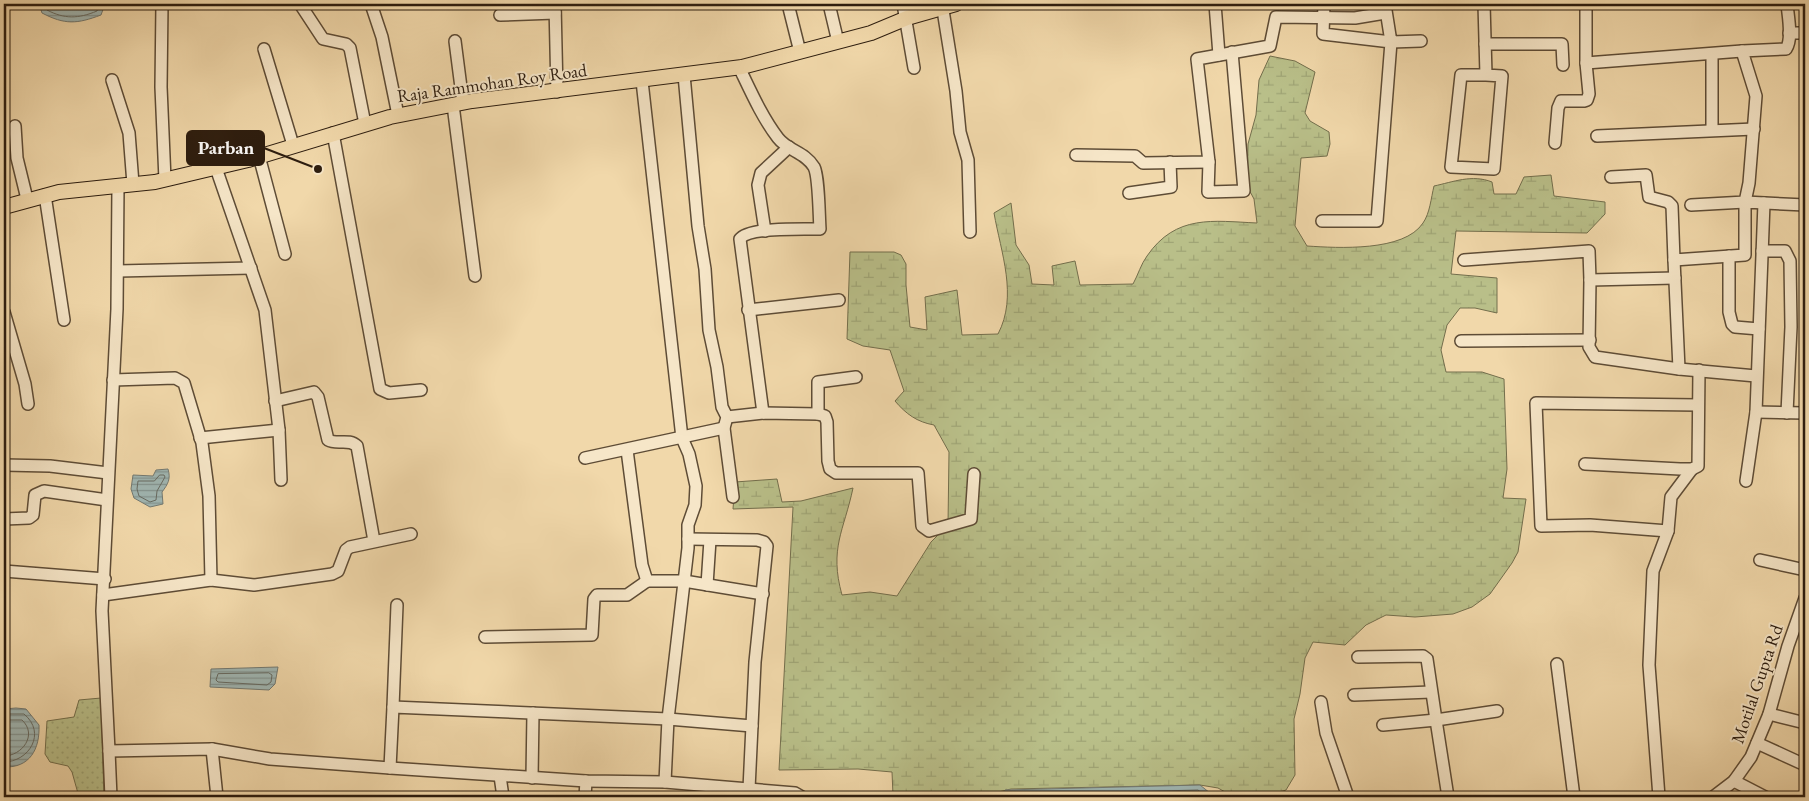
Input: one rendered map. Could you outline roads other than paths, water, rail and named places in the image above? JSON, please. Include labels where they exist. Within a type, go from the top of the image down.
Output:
[{"type":"main road","name":"Raja Rammohan Roy Road","points":[[4,206],[45,195],[165,180],[216,168],[398,115],[458,104],[739,68],[871,33],[907,18],[947,5]]},
{"type":"street","points":[[162,4],[161,87],[165,180]]},
{"type":"street","points":[[300,4],[323,39],[346,44],[350,48],[365,124]]},
{"type":"street","points":[[371,4],[382,37],[398,115]]},
{"type":"street","points":[[788,4],[800,52]]},
{"type":"street","points":[[829,4],[838,42]]},
{"type":"street","points":[[903,4],[907,18],[914,68]]},
{"type":"street","points":[[1215,4],[1219,55]]},
{"type":"street","points":[[1324,4],[1323,34],[1391,42],[1421,41]]},
{"type":"street","points":[[1484,4],[1486,76]]},
{"type":"street","points":[[1555,143],[1558,108],[1561,101],[1587,100],[1589,94],[1586,63],[1586,4]]},
{"type":"street","points":[[1586,63],[1786,49],[1788,47],[1789,33],[1787,4]]},
{"type":"street","points":[[947,5],[961,139],[968,160],[970,232]]},
{"type":"street","points":[[500,15],[555,8],[557,92]]},
{"type":"street","points":[[1232,52],[1244,191],[1208,192],[1209,162],[1198,59],[1232,52],[1270,46],[1276,17],[1324,16],[1355,18],[1385,8],[1391,42],[1378,221],[1322,221]]},
{"type":"street","points":[[1789,33],[1805,33]]},
{"type":"street","points":[[455,41],[458,104],[475,276]]},
{"type":"street","points":[[1485,44],[1562,44],[1563,65]]},
{"type":"street","points":[[264,49],[293,145]]},
{"type":"street","points":[[1674,260],[1745,255],[1745,202],[1749,183],[1756,96],[1742,51]]},
{"type":"street","points":[[1712,54],[1712,130]]},
{"type":"street","points":[[739,68],[763,115],[779,139],[801,153],[815,168],[820,229],[745,234],[740,239],[763,413]]},
{"type":"street","points":[[684,75],[698,226],[705,269],[709,330],[717,367],[722,407],[727,416],[724,428],[732,497]]},
{"type":"street","points":[[1461,75],[1486,76],[1502,76],[1494,169],[1450,168],[1461,75]]},
{"type":"street","points":[[112,80],[129,133],[133,184]]},
{"type":"street","points":[[642,81],[682,438],[689,454],[696,486],[695,505],[688,525],[684,581],[668,719],[665,782]]},
{"type":"street","points":[[15,126],[17,158],[28,199]]},
{"type":"street","points":[[1597,136],[1754,129]]},
{"type":"street","points":[[332,133],[380,389],[389,393],[421,390]]},
{"type":"street","points":[[765,232],[758,185],[761,173],[789,147]]},
{"type":"street","points":[[1076,155],[1135,156],[1143,163],[1209,162]]},
{"type":"street","points":[[259,156],[285,254]]},
{"type":"street","points":[[1129,193],[1171,187],[1170,162]]},
{"type":"street","points":[[216,168],[265,310],[279,430],[281,480]]},
{"type":"street","points":[[1611,177],[1646,175],[1649,198],[1668,202],[1672,206],[1679,368]]},
{"type":"street","points":[[112,797],[102,611],[105,580],[108,473],[118,271],[118,186]]},
{"type":"street","points":[[45,195],[64,320]]},
{"type":"street","points":[[1691,205],[1745,202],[1805,205]]},
{"type":"street","points":[[1746,481],[1756,412],[1764,203]]},
{"type":"street","points":[[1464,260],[1588,251],[1590,351],[1595,357],[1756,376]]},
{"type":"street","points":[[1762,251],[1785,251],[1790,261],[1791,327],[1787,413]]},
{"type":"street","points":[[1730,256],[1729,312],[1732,324],[1735,327],[1759,329]]},
{"type":"street","points":[[118,271],[251,268]]},
{"type":"street","points":[[1590,280],[1675,278]]},
{"type":"street","points":[[748,310],[839,300]]},
{"type":"street","points":[[4,312],[25,384],[28,404]]},
{"type":"street","points":[[1460,341],[1590,340]]},
{"type":"street","points":[[1659,797],[1649,665],[1653,571],[1668,531],[1671,497],[1692,469],[1698,466],[1699,370]]},
{"type":"street","points":[[818,414],[818,382],[856,377]]},
{"type":"street","points":[[113,380],[180,379],[184,383],[200,438],[209,496],[211,580]]},
{"type":"street","points":[[275,401],[314,392],[318,398],[328,440],[331,442],[351,442],[357,446],[374,541]]},
{"type":"street","points":[[1668,531],[1590,525],[1541,526],[1536,403],[1698,405]]},
{"type":"street","points":[[1756,412],[1805,414]]},
{"type":"street","points":[[727,416],[763,413],[818,414],[824,416],[827,422],[830,469],[836,473],[918,473],[920,511],[925,530],[929,531],[971,519],[974,474]]},
{"type":"street","points":[[585,458],[724,428]]},
{"type":"street","points":[[200,438],[279,430]]},
{"type":"street","points":[[627,450],[642,565],[647,581]]},
{"type":"street","points":[[1585,464],[1692,469]]},
{"type":"street","points":[[4,465],[50,466],[108,473]]},
{"type":"street","points":[[4,519],[29,518],[33,515],[35,495],[44,491],[107,500]]},
{"type":"street","points":[[103,595],[211,580],[254,585],[332,574],[338,571],[346,550],[374,541],[411,534]]},
{"type":"street","points":[[688,539],[764,542],[767,546],[755,662],[749,789]]},
{"type":"street","points":[[707,585],[710,540]]},
{"type":"street","points":[[1760,560],[1805,570]]},
{"type":"street","points":[[4,571],[105,580]]},
{"type":"street","points":[[485,638],[592,635],[594,599],[597,595],[605,593],[627,596],[647,581],[684,581],[763,594]]},
{"type":"street","name":"Motilal Gupta Rd","points":[[1714,797],[1734,781],[1752,757],[1769,714],[1788,646],[1805,598]]},
{"type":"street","points":[[390,768],[398,605]]},
{"type":"street","points":[[1358,657],[1424,657],[1429,665],[1431,692],[1448,797]]},
{"type":"street","points":[[1557,664],[1574,797]]},
{"type":"street","points":[[1354,695],[1431,692]]},
{"type":"street","points":[[1321,702],[1326,733],[1348,797]]},
{"type":"street","points":[[393,707],[668,719],[752,726]]},
{"type":"street","points":[[1383,726],[1497,712]]},
{"type":"street","points":[[532,778],[534,713]]},
{"type":"street","points":[[1769,714],[1805,724]]},
{"type":"street","points":[[1757,743],[1805,765]]},
{"type":"street","points":[[109,751],[212,749],[270,759],[532,778],[665,782],[749,789],[813,797]]},
{"type":"street","points":[[212,749],[217,797]]},
{"type":"street","points":[[500,776],[503,797]]},
{"type":"street","points":[[585,797],[586,781]]},
{"type":"street","points":[[1734,781],[1766,797]]},
{"type":"water","points":[[39,4],[105,4],[101,15],[71,22],[58,20],[42,13]]},
{"type":"water","points":[[168,469],[168,481],[162,492],[163,504],[150,507],[134,498],[131,489],[133,475],[153,476],[156,470]]},
{"type":"water","points":[[278,667],[275,684],[269,690],[210,687],[211,669]]},
{"type":"water","points":[[4,709],[26,709],[39,725],[38,742],[32,755],[27,760],[21,764],[4,767]]},
{"type":"water","points":[[1200,785],[1215,797],[1001,797],[1005,790]]},
{"type":"place","name":"Parban","points":[[318,169]]}]
